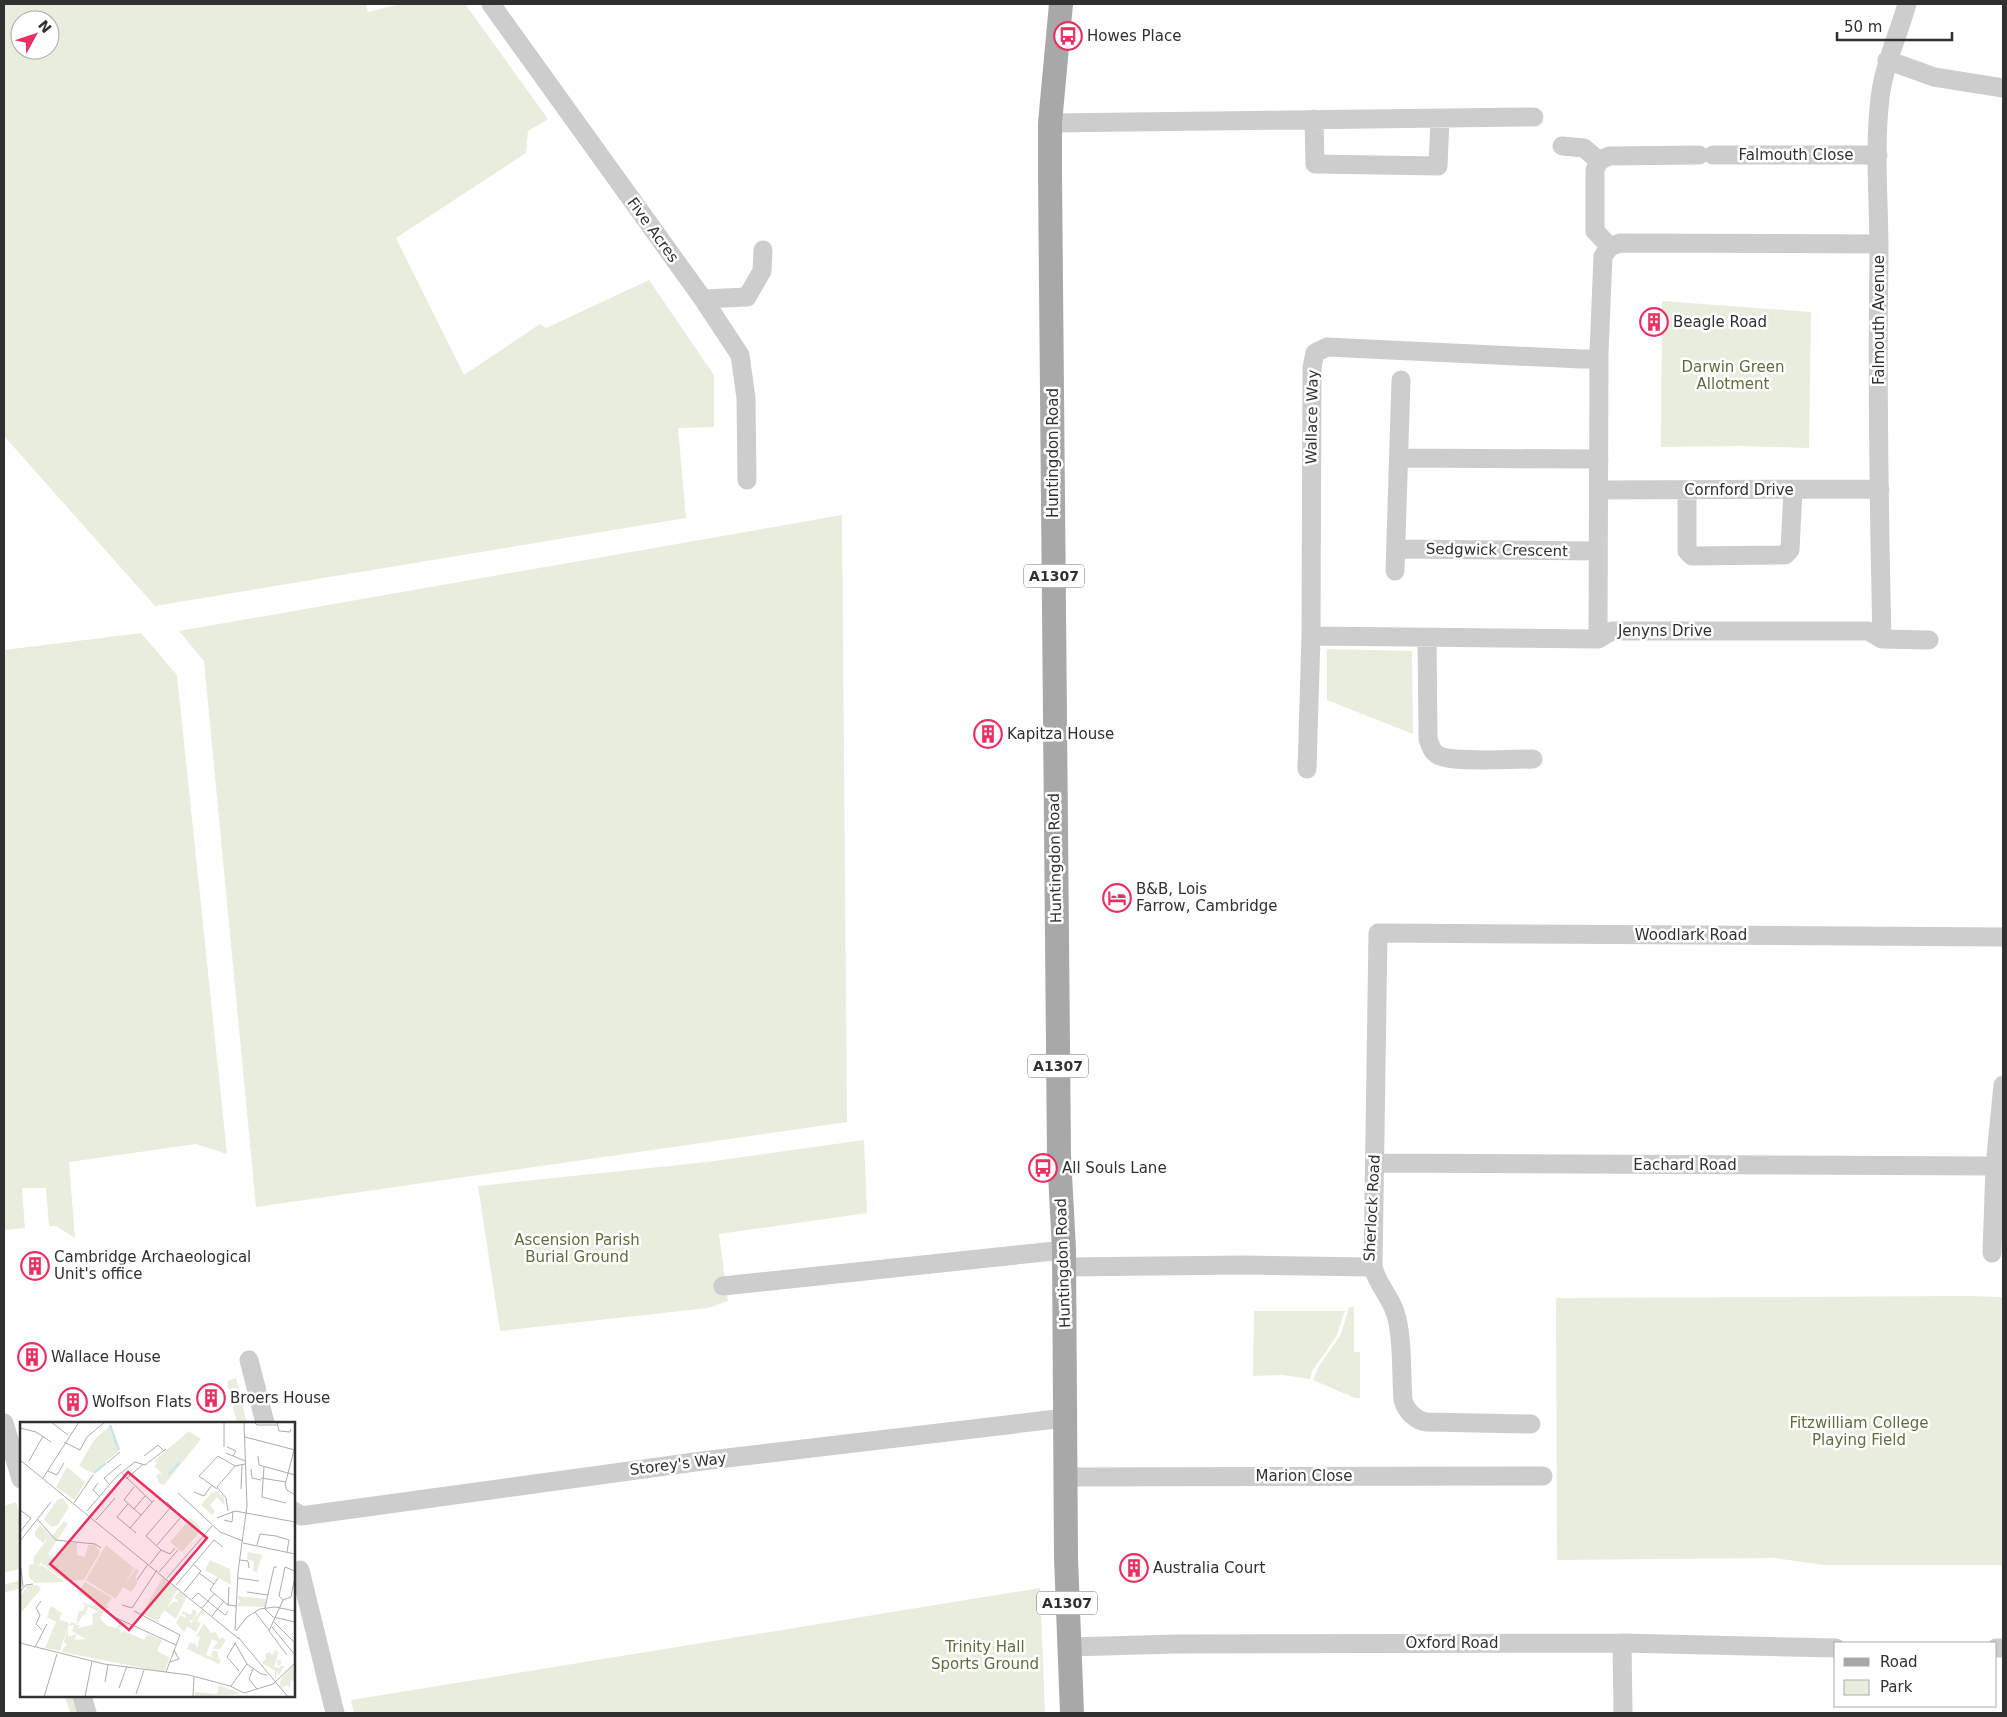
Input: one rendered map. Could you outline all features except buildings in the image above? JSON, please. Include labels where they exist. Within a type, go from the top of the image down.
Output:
[{"type":"main road","name":"Huntingdon Road","points":[[1061,4],[1050,123],[1054,489],[1054,790],[1059,1155],[1064,1259],[1065,1477],[1072,1713]]},
{"type":"street","name":"Five Acres","points":[[491,4],[703,299],[740,355],[746,398],[747,480]]},
{"type":"street","name":"Falmouth Avenue","points":[[1882,639],[1878,155],[1880,98],[1887,60],[1907,4]]},
{"type":"street","points":[[1887,60],[1934,77],[2003,88]]},
{"type":"street","points":[[1050,123],[1534,117]]},
{"type":"street","points":[[1314,119],[1315,164],[1438,166],[1440,119]]},
{"type":"street","points":[[1562,146],[1584,148],[1599,161],[1595,170],[1595,231],[1610,247]]},
{"type":"street","name":"Falmouth Close","points":[[1599,161],[1609,156],[1878,155]]},
{"type":"street","points":[[1598,639],[1599,353],[1603,256],[1610,247],[1620,243],[1879,244]]},
{"type":"street","points":[[703,299],[747,297],[762,271],[763,250]]},
{"type":"street","name":"Wallace Way","points":[[1307,769],[1312,636],[1312,368],[1315,352],[1327,347],[1581,359],[1593,359],[1599,353]]},
{"type":"street","points":[[1395,571],[1401,380]]},
{"type":"street","points":[[1399,458],[1599,460]]},
{"type":"street","name":"Cornford Drive","points":[[1599,490],[1880,489]]},
{"type":"street","points":[[1687,490],[1687,551],[1692,556],[1785,555],[1790,550],[1793,490]]},
{"type":"street","name":"Sedgwick Crescent","points":[[1396,549],[1598,551]]},
{"type":"street","name":"Jenyns Drive","points":[[1312,636],[1598,639],[1612,630],[1789,630],[1868,631],[1882,639],[1929,640]]},
{"type":"street","points":[[1427,636],[1428,739],[1430,747],[1436,754],[1450,759],[1533,759]]},
{"type":"street","name":"Sherlock Road","points":[[1064,1259],[1373,1267],[1378,933]]},
{"type":"street","name":"Woodlark Road","points":[[1378,933],[2003,937]]},
{"type":"street","points":[[1992,1253],[1994,1166],[2003,1085]]},
{"type":"street","name":"Eachard Road","points":[[1375,1163],[1994,1166]]},
{"type":"street","points":[[723,1286],[1064,1259]]},
{"type":"street","points":[[1373,1267],[1378,1282],[1392,1304],[1397,1317],[1403,1400],[1411,1414],[1426,1422],[1531,1424]]},
{"type":"street","points":[[249,1360],[265,1422]]},
{"type":"street","name":"Storey's Way","points":[[295,1512],[301,1516],[702,1461],[1065,1418]]},
{"type":"street","points":[[4,1423],[20,1476]]},
{"type":"street","name":"Marion Close","points":[[1065,1477],[1543,1476]]},
{"type":"street","points":[[300,1570],[335,1713]]},
{"type":"street","points":[[1622,1643],[1623,1713]]},
{"type":"street","name":"Oxford Road","points":[[1069,1647],[1176,1644],[1622,1643],[1834,1648]]},
{"type":"street","points":[[82,1697],[88,1713]]},
{"type":"green space","points":[[4,4],[366,4],[368,12],[400,4],[465,4],[548,119],[528,131],[526,153],[396,238],[464,375],[540,324],[546,328],[649,280],[714,375],[714,427],[678,428],[686,518],[155,606],[4,436]]},
{"type":"green space","name":"Darwin Green Allotment","points":[[1662,301],[1811,312],[1809,448],[1740,446],[1661,447]]},
{"type":"green space","points":[[842,515],[847,1122],[256,1207],[204,661],[179,631]]},
{"type":"green space","points":[[141,633],[177,675],[227,1154],[196,1144],[69,1162],[75,1238],[56,1226],[49,1226],[46,1188],[22,1188],[25,1228],[4,1230],[4,650]]},
{"type":"green space","points":[[1327,649],[1412,651],[1413,734],[1327,700]]},
{"type":"green space","name":"Ascension Parish Burial Ground","points":[[864,1140],[867,1213],[719,1234],[728,1301],[708,1308],[500,1331],[478,1186],[707,1162]]},
{"type":"green space","name":"Fitzwilliam College Playing Field","points":[[2003,1297],[2003,1565],[1824,1565],[1774,1558],[1557,1560],[1556,1298]]},
{"type":"green space","points":[[1349,1307],[1354,1307],[1354,1352],[1360,1352],[1360,1398],[1355,1398],[1313,1380],[1318,1368],[1341,1334]]},
{"type":"green space","points":[[1254,1311],[1345,1311],[1336,1337],[1312,1371],[1310,1379],[1283,1375],[1253,1376]]},
{"type":"green space","points":[[236,1378],[247,1422],[237,1422],[227,1381]]},
{"type":"green space","points":[[16,1502],[20,1516],[20,1568],[4,1573],[4,1506]]},
{"type":"green space","points":[[20,1580],[20,1588],[4,1593],[4,1585]]},
{"type":"green space","name":"Trinity Hall Sports Ground","points":[[1040,1588],[1045,1713],[354,1713],[351,1700]]},
{"type":"green space","points":[[65,1697],[75,1697],[80,1713],[70,1713]]},
{"type":"place","name":"Howes Place","points":[[1068,36]]},
{"type":"place","name":"Beagle Road","points":[[1654,322]]},
{"type":"place","name":"Kapitza House","points":[[988,734]]},
{"type":"place","name":"B&B, Lois Farrow, Cambridge","points":[[1117,898]]},
{"type":"place","name":"All Souls Lane","points":[[1043,1168]]},
{"type":"place","name":"Cambridge Archaeological Unit's office","points":[[35,1266]]},
{"type":"place","name":"Wallace House","points":[[32,1357]]},
{"type":"place","name":"Broers House","points":[[211,1398]]},
{"type":"place","name":"Wolfson Flats","points":[[73,1402]]},
{"type":"place","name":"Australia Court","points":[[1134,1568]]}]
